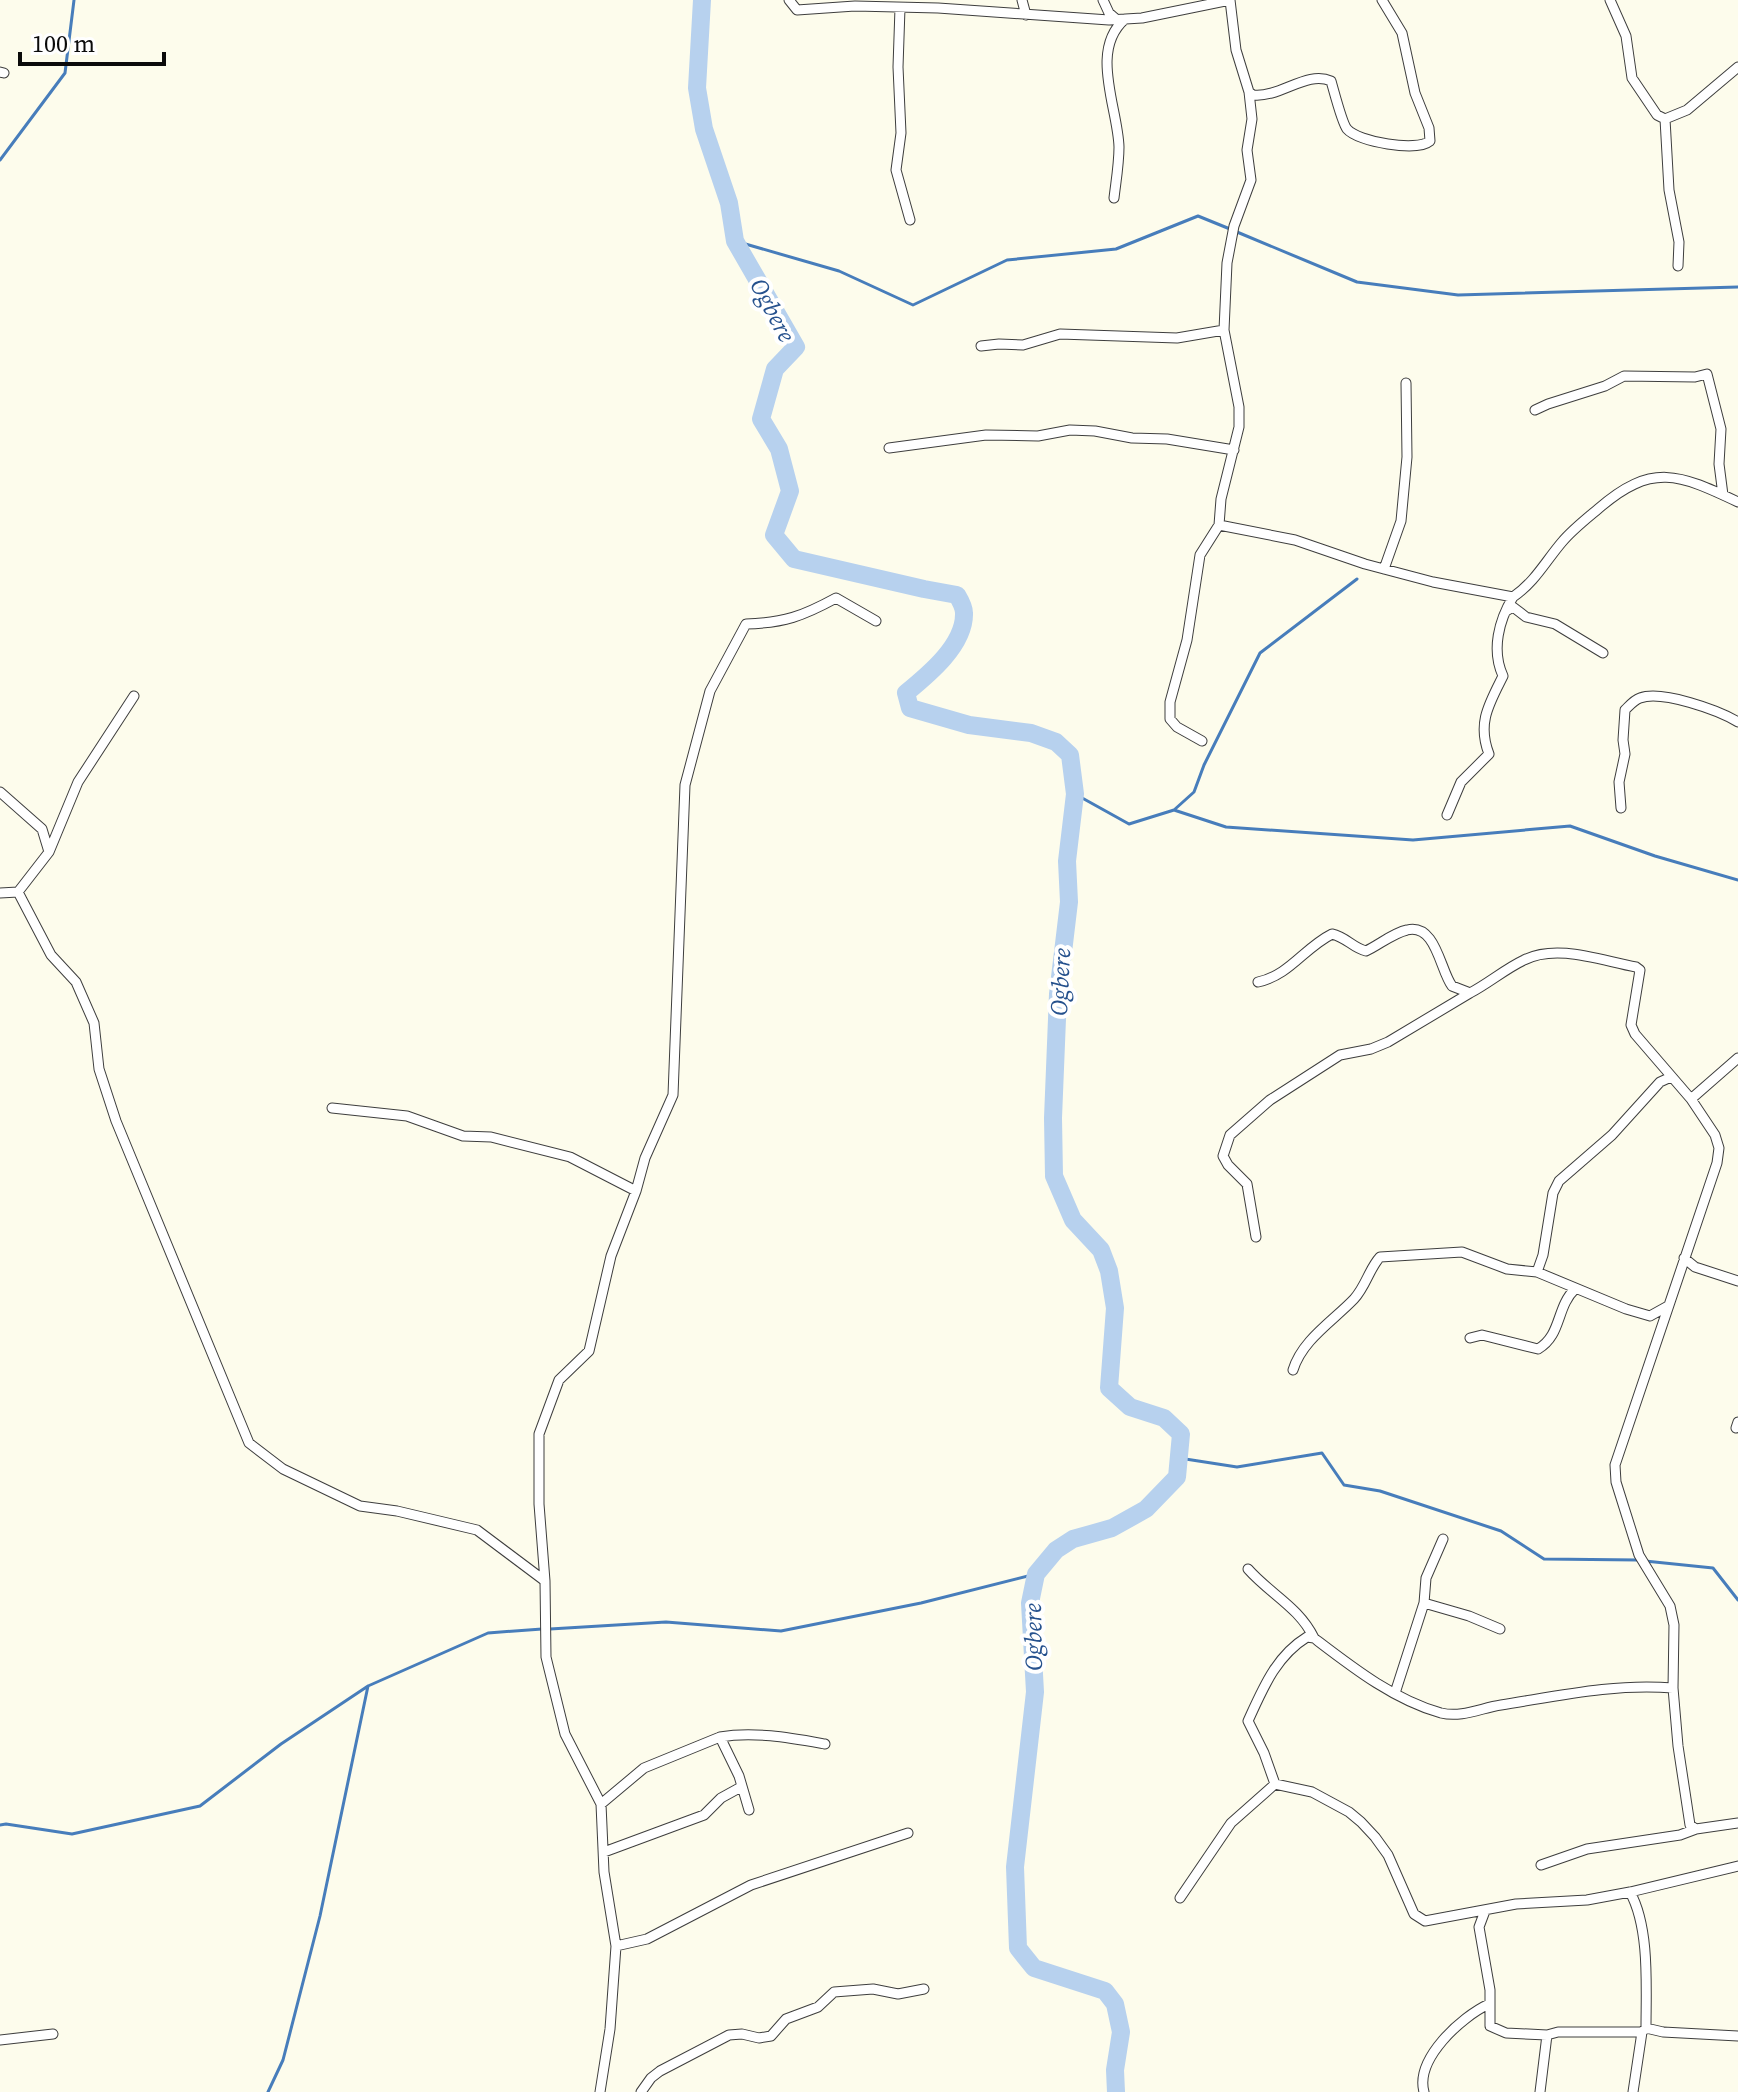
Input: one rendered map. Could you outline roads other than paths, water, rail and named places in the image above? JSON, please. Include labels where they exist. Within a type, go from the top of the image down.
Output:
[{"type":"street","points":[[789,0],[797,10],[878,3],[900,8],[1121,20],[1230,0],[1236,50],[1249,92],[1252,119],[1247,150],[1251,180],[1227,263],[1224,330],[1239,407],[1239,427],[1221,499],[1219,525],[1200,555],[1187,640],[1170,702],[1170,719],[1177,727],[1202,741]]},
{"type":"street","points":[[1022,0],[1026,15]]},
{"type":"street","points":[[1103,0],[1109,13],[1121,20]]},
{"type":"street","points":[[1249,92],[1259,96],[1322,77],[1331,81],[1345,128],[1355,135],[1401,147],[1427,144],[1430,141],[1429,128],[1415,93],[1402,33],[1382,0]]},
{"type":"street","points":[[1610,0],[1626,36],[1632,78],[1657,115],[1665,119],[1687,110],[1738,67]]},
{"type":"street","points":[[900,8],[898,67],[901,133],[896,170],[910,220]]},
{"type":"street","points":[[1114,198],[1119,149],[1108,68],[1110,40],[1121,20]]},
{"type":"street","points":[[1665,119],[1669,190],[1679,242],[1678,266]]},
{"type":"street","points":[[981,346],[1023,345],[1060,334],[1177,338],[1224,330]]},
{"type":"street","points":[[1535,410],[1605,386],[1624,376],[1695,377],[1707,374],[1721,429],[1719,464],[1723,495]]},
{"type":"street","points":[[1384,569],[1401,521],[1407,457],[1406,383]]},
{"type":"street","points":[[889,448],[986,435],[1038,436],[1070,430],[1167,439],[1234,450]]},
{"type":"street","points":[[1447,815],[1461,782],[1489,754],[1482,725],[1503,676],[1498,664],[1498,635],[1503,613],[1513,597],[1531,585],[1563,541],[1623,487],[1651,478],[1684,479],[1738,502]]},
{"type":"street","points":[[1219,525],[1295,540],[1433,582],[1513,597]]},
{"type":"street","points":[[600,2092],[610,2029],[616,1946],[604,1872],[601,1804],[565,1734],[546,1657],[539,1434],[559,1380],[589,1351],[611,1256],[645,1158],[673,1095],[685,785],[710,691],[746,624],[777,623],[803,616],[836,598],[876,621]]},
{"type":"street","points":[[1503,613],[1513,607],[1526,617],[1555,624],[1603,653]]},
{"type":"street","points":[[0,893],[18,892],[49,852],[78,782],[134,696]]},
{"type":"street","points":[[1621,808],[1619,782],[1625,754],[1625,710],[1637,699],[1650,696],[1707,706],[1738,722]]},
{"type":"street","points":[[0,792],[42,829],[49,852]]},
{"type":"street","points":[[18,892],[51,955],[76,982],[94,1023],[99,1069],[116,1121],[249,1443],[283,1469],[360,1506],[397,1511],[477,1530],[545,1581]]},
{"type":"street","points":[[1258,982],[1275,978],[1292,967],[1310,948],[1332,934],[1366,951],[1406,930],[1414,929],[1429,938],[1452,986],[1470,993]]},
{"type":"street","points":[[1256,1237],[1247,1184],[1223,1156],[1230,1135],[1270,1100],[1340,1055],[1388,1042],[1528,958],[1543,954],[1567,954],[1636,967],[1641,975],[1631,1025],[1635,1034],[1691,1099],[1715,1135],[1719,1148],[1717,1163],[1615,1465],[1616,1482],[1639,1555],[1670,1606],[1674,1625],[1673,1688],[1678,1746],[1690,1825],[1696,1829]]},
{"type":"street","points":[[1691,1099],[1738,1058]]},
{"type":"street","points":[[1537,1272],[1543,1255],[1553,1193],[1559,1181],[1612,1135],[1660,1082],[1671,1077]]},
{"type":"street","points":[[332,1108],[407,1116],[463,1136],[491,1137],[570,1157],[636,1191]]},
{"type":"street","points":[[1293,1370],[1308,1345],[1355,1298],[1380,1257],[1462,1252],[1507,1269],[1537,1272],[1650,1316],[1668,1306]]},
{"type":"street","points":[[1684,1258],[1695,1267],[1738,1281]]},
{"type":"street","points":[[1470,1338],[1482,1335],[1538,1349],[1553,1338],[1563,1306],[1575,1289]]},
{"type":"street","points":[[1395,1693],[1424,1603],[1426,1578],[1443,1539]]},
{"type":"street","points":[[1248,1569],[1261,1584],[1299,1614],[1314,1638],[1353,1667],[1395,1693],[1442,1713],[1459,1715],[1488,1707],[1612,1688],[1673,1688]]},
{"type":"street","points":[[1424,1603],[1500,1629]]},
{"type":"street","points":[[1275,1784],[1248,1721],[1287,1651],[1307,1637],[1314,1638]]},
{"type":"street","points":[[601,1804],[644,1768],[720,1737],[777,1737],[825,1744]]},
{"type":"street","points":[[720,1737],[731,1757],[749,1810]]},
{"type":"street","points":[[1180,1898],[1231,1823],[1275,1784]]},
{"type":"street","points":[[1275,1784],[1312,1792],[1361,1822],[1388,1855],[1418,1919],[1425,1921],[1516,1904],[1587,1900],[1738,1866]]},
{"type":"street","points":[[604,1852],[704,1815],[721,1798],[741,1787]]},
{"type":"street","points":[[1541,1865],[1587,1849],[1738,1823]]},
{"type":"street","points":[[616,1946],[647,1939],[751,1885],[908,1833]]},
{"type":"street","points":[[1630,1892],[1637,1904],[1642,1938],[1644,2030],[1633,2092]]},
{"type":"street","points":[[1485,1911],[1479,1927],[1490,1990],[1490,2026],[1495,2030],[1547,2035],[1558,2032],[1644,2030],[1738,2036]]},
{"type":"street","points":[[641,2092],[660,2071],[729,2035],[771,2036],[786,2019],[818,2007],[834,1992],[873,1989],[898,1994],[924,1989]]},
{"type":"street","points":[[1424,2092],[1423,2071],[1432,2053],[1461,2022],[1489,2004]]},
{"type":"street","points":[[0,2040],[53,2034]]},
{"type":"street","points":[[1540,2092],[1547,2035]]},
{"type":"waterway","points":[[0,160],[65,73],[74,0]]},
{"type":"waterway","name":"Ogbere","points":[[702,0],[697,88],[704,129],[729,203],[735,241],[796,347],[775,369],[761,419],[779,449],[790,491],[774,535],[794,559],[957,595],[963,606],[963,625],[944,658],[906,693],[910,708],[969,725],[1031,733],[1056,742],[1070,755],[1075,794],[1067,861],[1069,902],[1058,994],[1054,1176],[1073,1220],[1101,1250],[1109,1271],[1115,1308],[1109,1388],[1130,1407],[1164,1418],[1181,1434],[1177,1477],[1146,1509],[1112,1528],[1073,1539],[1056,1550],[1036,1574],[1030,1603],[1035,1692],[1015,1867],[1018,1948],[1034,1968],[1105,1991],[1115,2004],[1121,2032],[1115,2070],[1116,2092]]},
{"type":"waterway","points":[[735,241],[839,271],[913,305],[1007,260],[1116,249],[1198,216],[1230,229]]},
{"type":"waterway","points":[[1237,232],[1357,282],[1458,295],[1738,287]]},
{"type":"waterway","points":[[1174,810],[1194,792],[1204,765],[1260,653],[1357,579]]},
{"type":"waterway","points":[[1075,794],[1129,824],[1174,810],[1226,827],[1413,840],[1570,826],[1655,856],[1738,880]]},
{"type":"waterway","points":[[1179,1458],[1237,1467],[1322,1453],[1344,1485],[1380,1491],[1501,1531],[1544,1559],[1638,1560]]},
{"type":"waterway","points":[[1645,1561],[1713,1568],[1738,1600]]},
{"type":"waterway","points":[[550,1629],[666,1622],[781,1631],[921,1603],[1036,1574]]},
{"type":"waterway","points":[[0,1825],[72,1834],[200,1806],[281,1744],[368,1686],[488,1633],[542,1629]]},
{"type":"waterway","points":[[268,2092],[283,2060],[320,1916],[368,1686]]}]
